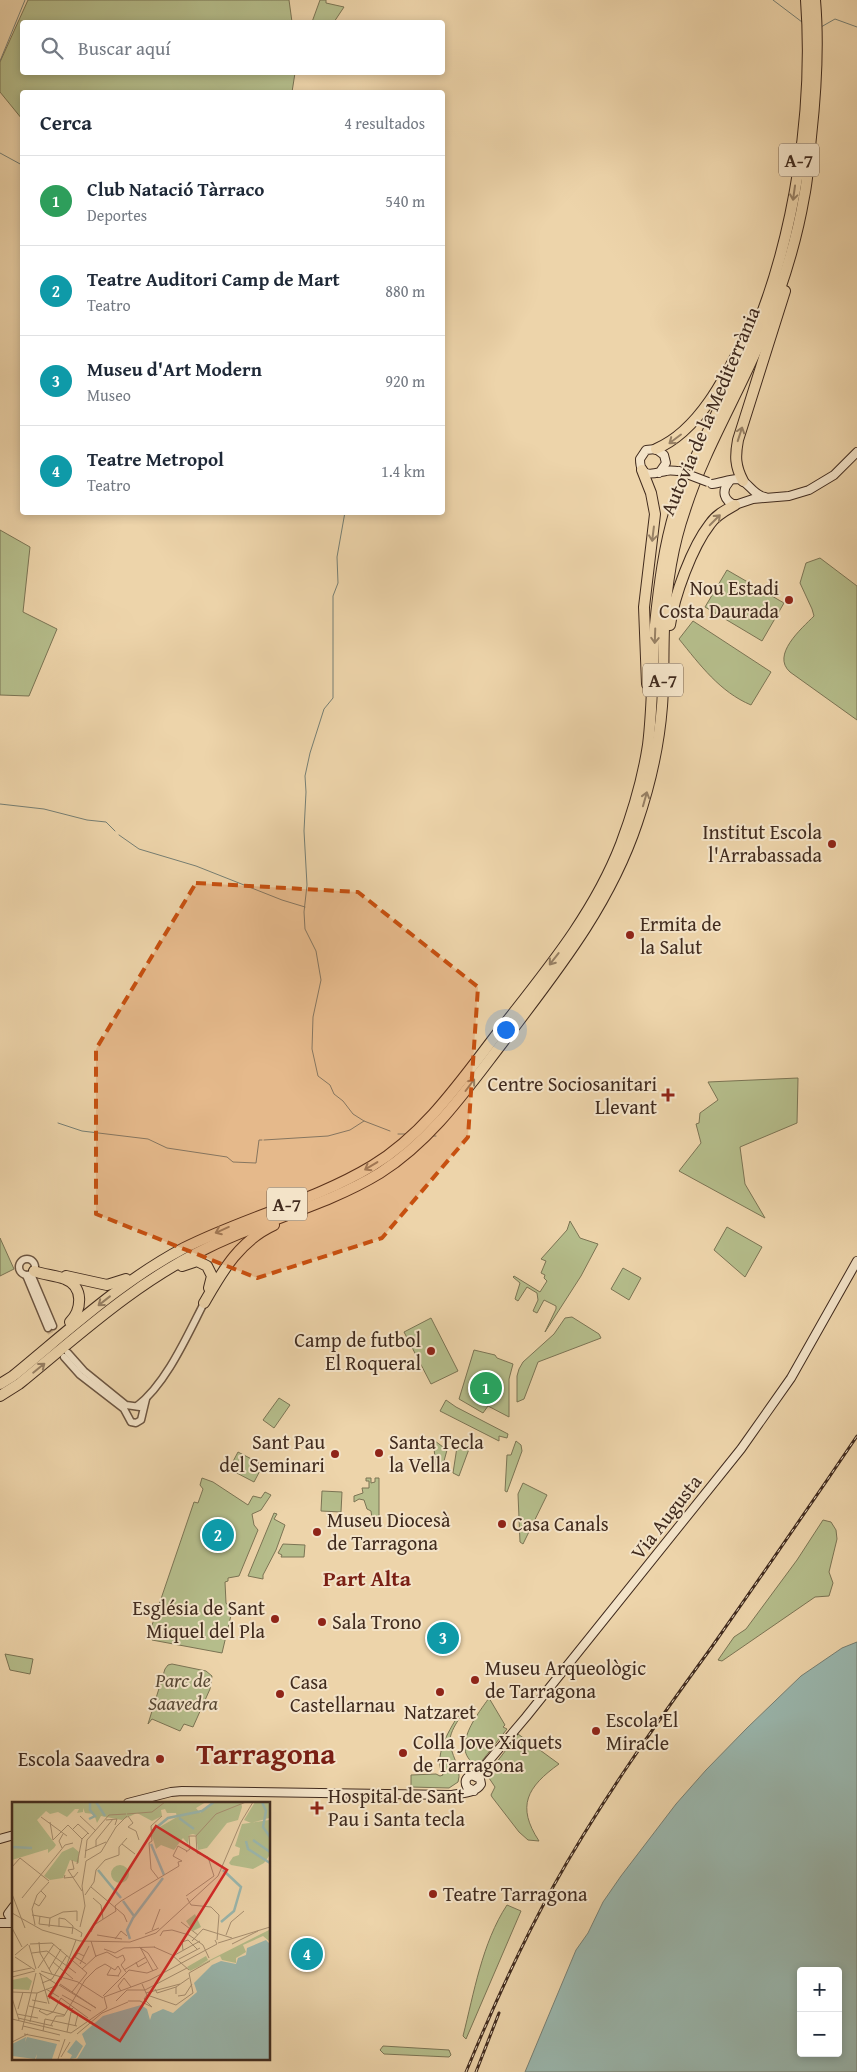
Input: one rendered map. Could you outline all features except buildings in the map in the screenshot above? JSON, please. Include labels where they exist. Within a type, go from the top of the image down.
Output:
[{"type":"highway","name":"Autovia de la Mediterrània","points":[[0,1396],[19,1384],[127,1297],[172,1266],[208,1247],[252,1228],[328,1200],[379,1174],[423,1140],[440,1123],[567,957],[586,930],[612,886],[630,843],[648,786],[659,731],[664,625],[670,575],[684,513],[710,447],[763,334],[785,270],[804,198],[816,96],[806,0]]},
{"type":"highway","name":"Autovia de la Mediterrània","points":[[0,1384],[13,1376],[92,1310],[158,1263],[204,1238],[347,1180],[374,1165],[411,1138],[428,1121],[454,1089],[579,926],[605,879],[620,846],[630,816],[647,748],[652,711],[655,626],[670,531],[686,481],[755,330],[778,260],[793,201],[813,58],[815,0]]},
{"type":"highway","points":[[746,484],[737,468],[736,448],[786,288],[798,239],[804,198]]},
{"type":"highway","points":[[656,449],[671,443],[686,430],[716,389],[750,328],[778,260]]},
{"type":"highway","points":[[630,816],[644,747],[648,710],[644,607],[655,514],[652,493],[642,470]]},
{"type":"highway","points":[[663,676],[671,617],[687,568],[709,524],[720,514],[735,505]]},
{"type":"highway","points":[[204,1303],[226,1265],[247,1242],[270,1227],[328,1200]]},
{"type":"highway","points":[[127,1297],[174,1270],[197,1262],[207,1266],[212,1276],[204,1303]]},
{"type":"highway","points":[[65,1276],[107,1285],[125,1280],[146,1266],[158,1263]]},
{"type":"highway","points":[[13,1376],[72,1320],[78,1312],[80,1303],[78,1293],[70,1281],[30,1274]]},
{"type":"main road","points":[[659,473],[664,467],[664,454],[656,449],[646,450],[641,456],[640,464],[642,470],[650,474],[679,471]]},
{"type":"main road","points":[[665,459],[679,471],[710,483],[724,494],[728,501],[735,505],[748,501],[789,496],[818,486],[834,475],[857,452]]},
{"type":"main road","points":[[710,483],[734,480],[746,484],[759,496],[769,498]]},
{"type":"main road","points":[[724,494],[724,489],[730,482]]},
{"type":"main road","points":[[746,484],[750,494],[748,501]]},
{"type":"main road","name":"Via Augusta","points":[[476,1776],[526,1717],[741,1449],[791,1378],[857,1261]]},
{"type":"main road","points":[[125,1802],[169,1791],[224,1788],[450,1791],[456,1789],[470,1776],[480,1778],[481,1784],[474,1790],[452,1795],[169,1791],[131,1802]]},
{"type":"main road","points":[[465,1782],[467,1787],[474,1790]]},
{"type":"main road","points":[[169,1791],[231,1792]]},
{"type":"main road","points":[[12,1909],[8,1914],[12,1920]]},
{"type":"street","points":[[30,1274],[20,1272],[18,1265],[24,1259],[31,1259],[45,1270],[65,1276]]},
{"type":"street","points":[[31,1259],[35,1264],[30,1274],[51,1327]]},
{"type":"street","points":[[127,1413],[146,1399],[171,1363],[204,1303]]},
{"type":"street","points":[[143,1412],[126,1404],[93,1379],[66,1355],[80,1375],[127,1413],[129,1419],[136,1423],[142,1420],[146,1399]]},
{"type":"highlighted area","points":[[196,883],[358,892],[478,987],[468,1137],[382,1238],[257,1278],[96,1214],[96,1049]]},
{"type":"green space","points":[[28,0],[289,0],[292,20],[20,20],[20,75],[295,75],[292,90],[20,90],[20,117],[0,92],[0,62]]},
{"type":"green space","points":[[320,0],[326,0],[326,3],[344,7],[335,20],[313,20]]},
{"type":"green space","points":[[0,530],[30,547],[23,612],[57,629],[29,696],[0,695]]},
{"type":"green space","points":[[820,558],[857,586],[857,720],[790,672],[785,665],[784,658],[790,642],[814,616],[800,583],[806,563]]},
{"type":"green space","points":[[727,570],[784,603],[762,641],[705,607]]},
{"type":"green space","points":[[693,621],[771,672],[751,705],[730,693],[711,677],[679,639]]},
{"type":"green space","points":[[798,1078],[797,1123],[740,1147],[745,1184],[765,1218],[679,1171],[701,1143],[696,1124],[699,1123],[700,1113],[718,1100],[708,1082]]},
{"type":"green space","points":[[570,1221],[580,1238],[598,1244],[581,1276],[545,1332],[556,1306],[544,1300],[537,1313],[533,1311],[538,1300],[537,1293],[527,1287],[518,1301],[515,1299],[520,1283],[513,1277],[540,1292],[547,1281],[544,1278],[545,1275],[541,1273],[546,1261],[541,1259],[567,1230]]},
{"type":"green space","points":[[727,1227],[762,1247],[745,1277],[714,1250]]},
{"type":"green space","points":[[0,1238],[14,1269],[0,1276]]},
{"type":"green space","points":[[623,1268],[641,1278],[629,1300],[611,1289]]},
{"type":"green space","points":[[572,1317],[599,1334],[601,1338],[538,1362],[524,1399],[517,1402],[517,1376],[523,1362],[554,1334],[565,1318]]},
{"type":"green space","name":"Camp de futbol El Roqueral","points":[[431,1318],[458,1371],[431,1384],[404,1332]]},
{"type":"green space","points":[[474,1350],[495,1355],[497,1358],[513,1364],[509,1379],[509,1417],[488,1406],[483,1413],[459,1399]]},
{"type":"green space","points":[[279,1398],[290,1405],[274,1428],[263,1420]]},
{"type":"green space","points":[[446,1400],[508,1434],[507,1438],[499,1436],[499,1441],[440,1411]]},
{"type":"green space","points":[[435,1441],[447,1450],[444,1461],[448,1462],[445,1470],[436,1468]]},
{"type":"green space","points":[[516,1441],[521,1445],[522,1451],[507,1492],[505,1491],[507,1455],[511,1455]]},
{"type":"green space","points":[[457,1447],[469,1449],[459,1476],[453,1473]]},
{"type":"green space","points":[[238,1452],[263,1465],[254,1482],[229,1469]]},
{"type":"green space","points":[[202,1478],[213,1482],[248,1505],[253,1496],[261,1498],[265,1492],[271,1495],[261,1510],[252,1514],[254,1525],[258,1530],[239,1576],[228,1578],[228,1581],[225,1582],[226,1603],[232,1611],[222,1653],[152,1640],[149,1634],[194,1502],[198,1503],[203,1489],[200,1485]]},
{"type":"green space","points":[[366,1478],[371,1478],[371,1483],[375,1482],[375,1478],[379,1478],[379,1519],[377,1520],[372,1518],[371,1511],[367,1509],[364,1500],[359,1499],[354,1502],[354,1496],[363,1493],[362,1488],[369,1488],[369,1481],[366,1481]]},
{"type":"green space","points":[[523,1483],[547,1495],[523,1544],[520,1542],[518,1494]]},
{"type":"green space","points":[[322,1491],[342,1492],[341,1512],[321,1511]]},
{"type":"green space","points":[[274,1513],[277,1514],[274,1519],[285,1525],[276,1550],[263,1575],[263,1579],[248,1576]]},
{"type":"green space","points":[[823,1520],[831,1522],[836,1530],[837,1539],[829,1572],[833,1583],[829,1596],[815,1597],[722,1661],[718,1660],[734,1637],[746,1629],[797,1560]]},
{"type":"green space","points":[[283,1544],[305,1545],[304,1557],[281,1557],[282,1555],[278,1553]]},
{"type":"green space","points":[[5,1654],[33,1659],[30,1674],[10,1670]]},
{"type":"green space","name":"Parc de Saavedra","points":[[172,1664],[206,1671],[212,1676],[210,1689],[193,1727],[184,1724],[180,1731],[152,1719],[148,1724],[165,1669],[168,1665]]},
{"type":"green space","points":[[489,1698],[505,1725],[503,1727],[507,1729],[478,1766],[469,1759],[465,1751],[465,1742],[472,1723]]},
{"type":"green space","points":[[458,1716],[460,1717],[453,1730],[450,1745],[459,1771],[458,1782],[449,1788],[411,1787],[411,1775],[443,1775],[440,1768],[440,1760],[443,1745]]},
{"type":"green space","points":[[518,1734],[559,1764],[539,1781],[528,1798],[528,1817],[539,1841],[528,1840],[519,1832],[492,1797],[491,1795],[495,1787],[487,1775]]},
{"type":"green space","points":[[507,1905],[521,1911],[466,2039],[463,2036],[485,1952],[498,1920]]},
{"type":"green space","points":[[383,2046],[449,2050],[451,2055],[449,2057],[384,2054],[380,2050]]},
{"type":"water","points":[[857,1642],[857,2072],[525,2072],[576,1950],[588,1933],[603,1902],[621,1876],[676,1804],[706,1770],[801,1676],[842,1648]]},
{"type":"waterway","points":[[0,61],[25,0]]},
{"type":"waterway","points":[[773,0],[802,22]]},
{"type":"waterway","points":[[821,27],[835,19],[857,27]]},
{"type":"waterway","points":[[0,153],[20,164]]},
{"type":"waterway","points":[[344,515],[337,557],[338,583],[333,596],[333,698],[324,709],[305,776],[304,831],[307,885],[304,912],[305,929],[316,951],[321,980],[313,1017],[312,1049],[318,1076],[330,1085],[334,1094],[343,1101],[353,1114],[364,1121],[390,1131]]},
{"type":"waterway","points":[[0,804],[44,809],[87,820],[106,822],[115,831]]},
{"type":"waterway","points":[[119,835],[139,849],[196,866],[282,900],[305,907]]},
{"type":"waterway","points":[[264,1140],[328,1136],[350,1130],[364,1121]]},
{"type":"waterway","points":[[58,1123],[82,1131],[148,1139],[167,1148],[227,1157],[233,1162],[256,1163],[259,1140],[262,1140]]},
{"type":"waterway","points":[[398,1134],[408,1134]]},
{"type":"tunnel","points":[[48,1328],[56,1343]]},
{"type":"railway","points":[[466,2072],[529,1932],[589,1825],[857,1436]]},
{"type":"railway","points":[[476,2072],[499,2013]]},
{"type":"place","name":"Nou Estadi Costa Daurada","points":[[789,600]]},
{"type":"place","name":"Institut Escola l'Arrabassada","points":[[832,844]]},
{"type":"place","name":"Ermita de la Salut","points":[[630,935]]},
{"type":"place","name":"Centre Sociosanitari Llevant","points":[[668,1095]]},
{"type":"place","name":"Camp de futbol El Roqueral","points":[[431,1351]]},
{"type":"place","name":"Club Natació Tàrraco","points":[[486,1388]]},
{"type":"place","name":"Santa Tecla la Vella","points":[[379,1453]]},
{"type":"place","name":"Sant Pau del Seminari","points":[[335,1454]]},
{"type":"place","name":"Casa Canals","points":[[502,1524]]},
{"type":"place","name":"Museu Diocesà de Tarragona","points":[[317,1532]]},
{"type":"place","name":"Teatre Auditori Camp de Mart","points":[[218,1535]]},
{"type":"place","name":"Església de Sant Miquel del Pla","points":[[275,1619]]},
{"type":"place","name":"Sala Trono","points":[[322,1622]]},
{"type":"place","name":"Museu d'Art Modern","points":[[443,1638]]},
{"type":"place","name":"Museu Arqueològic de Tarragona","points":[[475,1680]]},
{"type":"place","name":"Natzaret","points":[[440,1692]]},
{"type":"place","name":"Casa Castellarnau","points":[[280,1694]]},
{"type":"place","name":"Escola El Miracle","points":[[596,1731]]},
{"type":"place","name":"Colla Jove Xiquets de Tarragona","points":[[403,1753]]},
{"type":"place","name":"Escola Saavedra","points":[[160,1759]]},
{"type":"place","name":"Hospital de Sant Pau i Santa tecla","points":[[317,1808]]},
{"type":"place","name":"Teatre Tarragona","points":[[433,1894]]},
{"type":"place","name":"Teatre Metropol","points":[[307,1954]]},
{"type":"district","name":"Part Alta","points":[[367,1578]]},
{"type":"district","name":"Tarragona","points":[[266,1754]]}]
